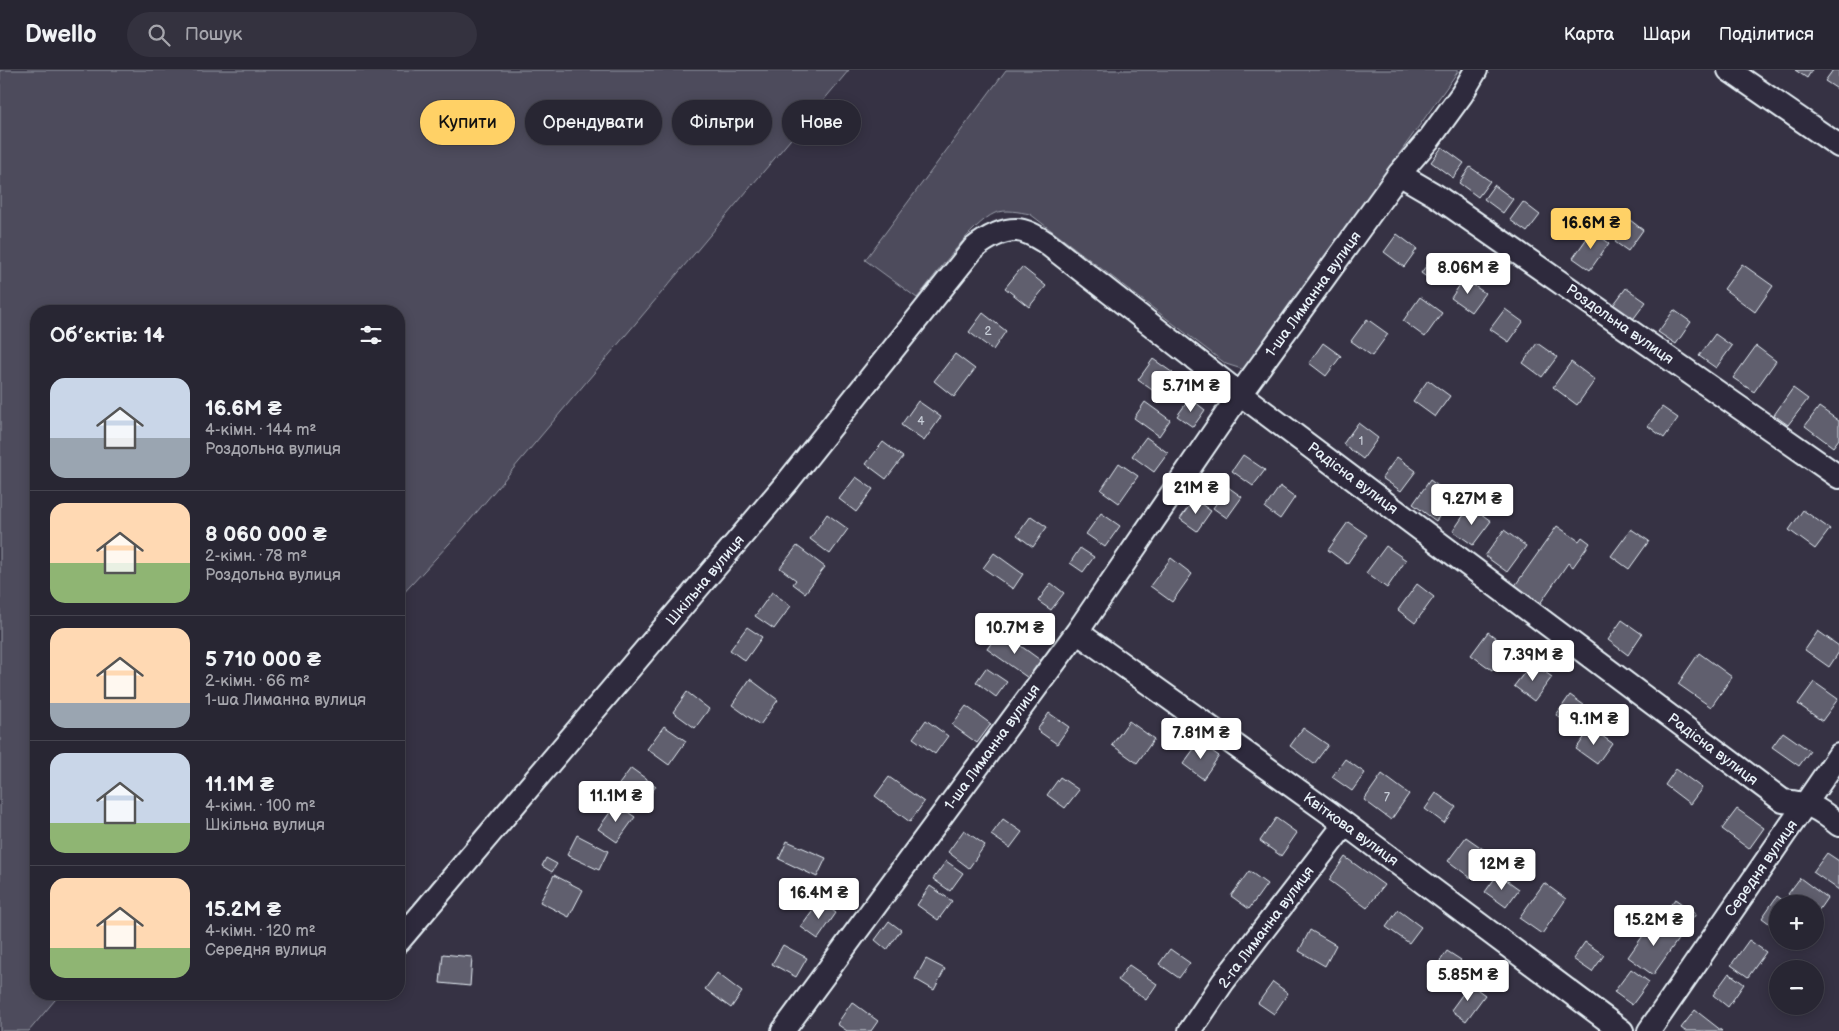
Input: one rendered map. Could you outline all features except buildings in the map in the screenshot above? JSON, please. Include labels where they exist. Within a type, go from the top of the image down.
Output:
[{"type":"street","name":"1-ша Лиманна вулиця","points":[[783,1031],[1077,632],[1240,394],[1399,174],[1430,138],[1462,94],[1476,70]]},
{"type":"street","points":[[1729,70],[1839,146]]},
{"type":"street","name":"Роздольна вулиця","points":[[1399,174],[1443,201],[1839,477]]},
{"type":"street","name":"Радісна вулиця","points":[[1016,230],[1030,234],[1045,242],[1240,394],[1783,801],[1806,804],[1820,810],[1839,825]]},
{"type":"street","name":"Шкільна вулиця","points":[[405,934],[789,480],[973,250],[984,240],[998,234],[1016,230]]},
{"type":"street","name":"Квіткова вулиця","points":[[1077,632],[1345,824],[1622,1031]]},
{"type":"street","name":"Середня вулиця","points":[[1649,1031],[1839,755]]},
{"type":"street","name":"2-га Лиманна вулиця","points":[[1190,1031],[1223,982],[1345,824]]},
{"type":"shaded area","points":[[0,70],[849,70],[824,100],[782,100],[782,145],[786,145],[460,532],[405,592],[405,305],[30,305],[30,1000],[55,1000],[29,1031],[0,1031]]},
{"type":"shaded area","points":[[1006,70],[1459,70],[1245,370],[1226,364],[1030,214],[1004,211],[995,213],[986,219],[965,238],[917,298],[865,260]]}]
